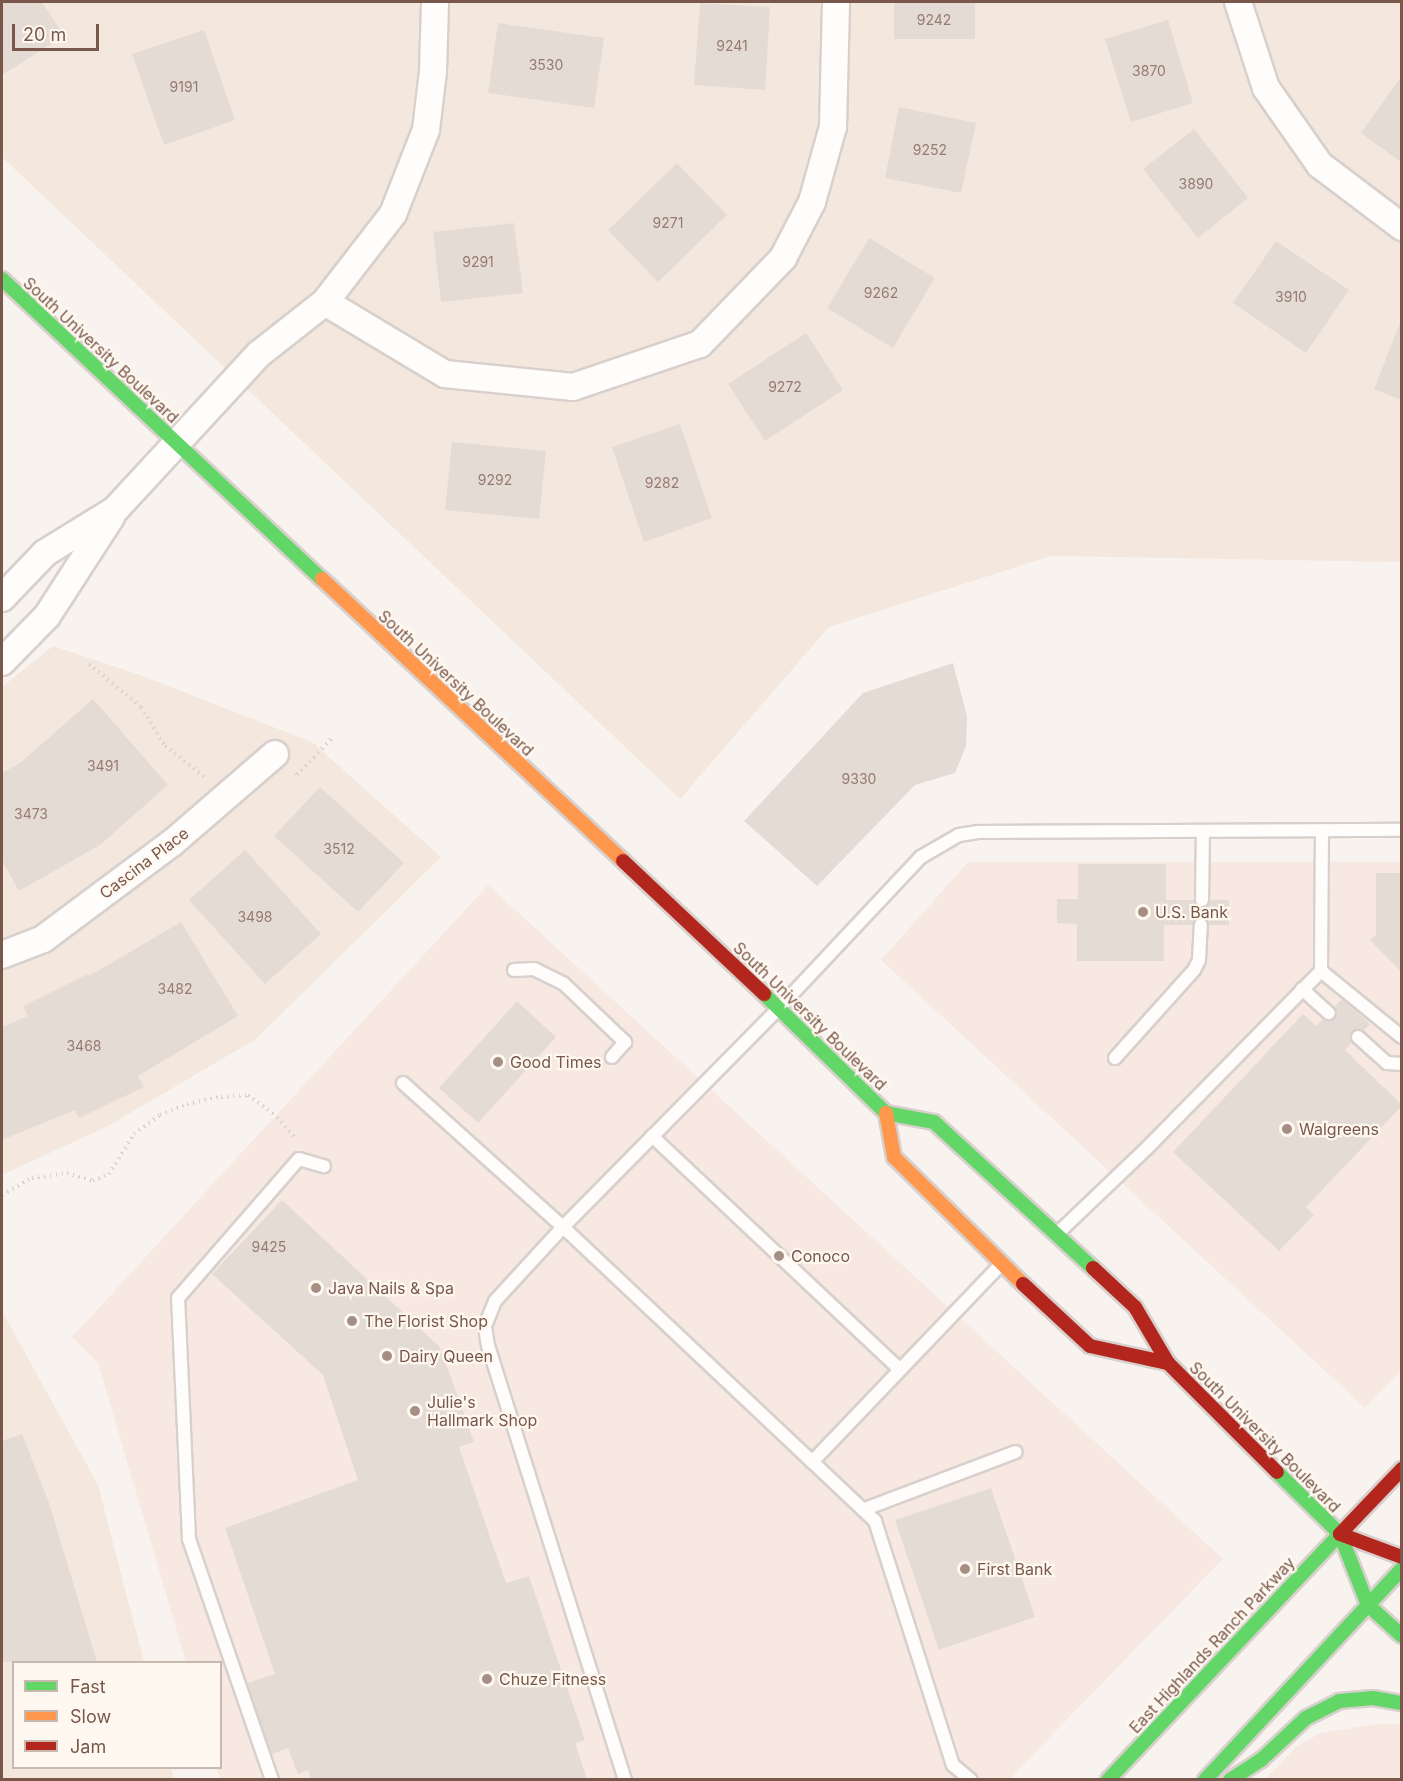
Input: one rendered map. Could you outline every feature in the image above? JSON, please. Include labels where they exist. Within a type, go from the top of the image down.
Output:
[{"type":"main road","name":"South University Boulevard","points":[[2,279],[778,1008],[886,1113],[934,1122],[1135,1307],[1168,1363],[1340,1534],[1368,1605],[1401,1636]]},
{"type":"main road","name":"South University Boulevard","points":[[886,1113],[894,1157],[1001,1264],[1090,1346],[1168,1363]]},
{"type":"main road","name":"East Highlands Ranch Parkway","points":[[1108,1779],[1401,1469]]},
{"type":"main road","name":"South University Boulevard","points":[[1340,1534],[1401,1557]]},
{"type":"main road","points":[[1205,1779],[1401,1569]]},
{"type":"main road","points":[[1230,1779],[1261,1760],[1306,1718],[1339,1701],[1373,1698],[1401,1703]]},
{"type":"street","points":[[2,662],[47,616],[115,510],[259,354],[325,302],[393,214],[426,130],[433,71],[435,2]]},
{"type":"street","points":[[325,302],[445,374],[573,387],[700,345],[783,258],[812,202],[833,127],[836,2]]},
{"type":"street","points":[[1238,2],[1266,88],[1320,165],[1401,227]]},
{"type":"street","points":[[2,598],[45,553],[115,510]]},
{"type":"street","name":"Cascina Place","points":[[2,955],[42,939],[172,843],[275,754]]},
{"type":"lane","points":[[1056,1235],[1149,1146],[1321,970],[1322,830]]},
{"type":"lane","points":[[625,1779],[498,1378],[485,1326],[495,1300],[562,1227],[778,1008],[921,857],[959,835],[978,832],[1401,830]]},
{"type":"lane","points":[[1202,900],[1203,831]]},
{"type":"lane","points":[[1115,1058],[1194,970],[1199,960],[1201,925]]},
{"type":"lane","points":[[514,970],[534,969],[563,983],[625,1042],[612,1057]]},
{"type":"lane","points":[[1321,970],[1401,1037]]},
{"type":"lane","points":[[1302,989],[1329,1013]]},
{"type":"lane","points":[[1358,1036],[1387,1063],[1401,1065]]},
{"type":"lane","points":[[403,1083],[562,1227],[865,1509],[875,1521],[953,1766],[971,1779]]},
{"type":"lane","points":[[652,1136],[899,1369]]},
{"type":"lane","points":[[272,1779],[189,1539],[178,1298],[299,1159],[324,1166]]},
{"type":"lane","points":[[812,1462],[1001,1264]]},
{"type":"lane","points":[[865,1509],[1016,1452]]},
{"type":"path","points":[[89,664],[141,708],[165,746],[194,767],[224,798]]},
{"type":"path","points":[[2,1195],[32,1178],[67,1173],[93,1181],[109,1174],[134,1134],[160,1115],[187,1104],[221,1097],[248,1095],[277,1117],[297,1137],[299,1159]]},
{"type":"shaded area","points":[[2,2],[1401,2],[1401,562],[1051,556],[829,627],[680,799],[2,157]]},
{"type":"shaded area","points":[[53,646],[140,675],[312,742],[441,857],[256,1039],[108,1126],[2,1175],[2,687]]},
{"type":"shaded area","points":[[968,862],[1401,862],[1401,1371],[1365,1408],[881,960]]},
{"type":"shaded area","points":[[488,885],[1223,1559],[1009,1779],[220,1779],[216,1769],[222,1769],[222,1661],[186,1661],[98,1363],[72,1337]]},
{"type":"shaded area","points":[[2,1311],[98,1485],[144,1661],[12,1661],[12,1769],[171,1769],[174,1779],[2,1779]]},
{"type":"shaded area","points":[[1377,1724],[1401,1724],[1401,1779],[1264,1780],[1297,1746],[1321,1733]]},
{"type":"building","points":[[2,2],[42,2],[64,36],[2,75]]},
{"type":"building","points":[[894,2],[975,2],[975,39],[894,39]]},
{"type":"building","points":[[700,3],[770,7],[765,90],[694,85]]},
{"type":"building","points":[[1168,20],[1193,103],[1131,122],[1105,39]]},
{"type":"building","points":[[498,23],[604,38],[594,108],[488,93]]},
{"type":"building","points":[[204,30],[235,120],[164,145],[132,54]]},
{"type":"building","points":[[1401,77],[1401,162],[1361,133]]},
{"type":"building","points":[[899,107],[976,123],[961,193],[885,178]]},
{"type":"building","points":[[1194,129],[1248,198],[1198,238],[1143,169]]},
{"type":"building","points":[[677,163],[727,215],[658,282],[608,230]]},
{"type":"building","points":[[514,223],[523,293],[441,302],[433,232]]},
{"type":"building","points":[[869,238],[935,278],[893,348],[827,308]]},
{"type":"building","points":[[1276,241],[1349,290],[1306,353],[1233,303]]},
{"type":"building","points":[[1401,323],[1401,400],[1374,389]]},
{"type":"building","points":[[806,333],[843,390],[765,441],[728,384]]},
{"type":"building","points":[[680,424],[712,518],[644,542],[612,447]]},
{"type":"building","points":[[452,442],[546,451],[539,519],[445,510]]},
{"type":"building","points":[[953,663],[967,716],[966,746],[955,773],[915,785],[817,886],[744,821],[863,693]]},
{"type":"building","points":[[93,699],[168,785],[100,845],[19,891],[2,861],[2,773],[20,763]]},
{"type":"building","points":[[320,787],[404,863],[358,912],[274,836]]},
{"type":"building","points":[[245,850],[321,934],[265,984],[189,900]]},
{"type":"building","name":"U.S. Bank","points":[[1078,864],[1166,864],[1166,900],[1194,900],[1197,907],[1202,908],[1209,905],[1210,900],[1229,900],[1229,925],[1209,925],[1206,918],[1201,917],[1194,920],[1193,925],[1164,925],[1164,961],[1077,961],[1077,924],[1057,923],[1057,899],[1078,899]]},
{"type":"building","points":[[1376,873],[1401,873],[1401,971],[1370,940],[1376,935]]},
{"type":"building","points":[[181,922],[238,1016],[138,1076],[144,1087],[79,1118],[75,1110],[2,1140],[2,1027],[28,1016],[23,1006],[88,974],[89,976]]},
{"type":"building","name":"Walgreens","points":[[1342,999],[1370,1024],[1363,1031],[1352,1031],[1350,1036],[1352,1042],[1345,1050],[1401,1104],[1401,1107],[1306,1207],[1314,1215],[1279,1251],[1173,1152],[1303,1014],[1316,1026],[1323,1019],[1332,1021],[1337,1014],[1334,1007]]},
{"type":"building","name":"Good Times","points":[[517,1001],[556,1037],[478,1123],[439,1088]]},
{"type":"building","points":[[282,1200],[440,1347],[474,1442],[459,1447],[506,1583],[529,1576],[585,1740],[575,1743],[587,1779],[311,1779],[308,1770],[298,1774],[288,1748],[272,1754],[247,1683],[275,1674],[225,1528],[358,1480],[323,1375],[212,1274]]},
{"type":"building","points":[[22,1434],[49,1503],[97,1661],[2,1662],[2,1441]]},
{"type":"building","name":"First Bank","points":[[991,1488],[1035,1617],[939,1650],[895,1520]]},
{"type":"traffic: fast","points":[[2,279],[322,579]]},
{"type":"traffic: fast","points":[[764,994],[886,1113],[934,1122],[1093,1268]]},
{"type":"traffic: fast","points":[[1277,1472],[1340,1534],[1368,1605],[1402,1636]]},
{"type":"traffic: fast","points":[[1108,1780],[1340,1534]]},
{"type":"traffic: fast","points":[[1205,1780],[1402,1569]]},
{"type":"traffic: fast","points":[[1230,1780],[1261,1760],[1306,1718],[1339,1701],[1373,1698],[1402,1703]]},
{"type":"traffic: slow","points":[[322,579],[623,861]]},
{"type":"traffic: slow","points":[[886,1113],[894,1157],[1023,1284]]},
{"type":"traffic: jam","points":[[623,861],[764,994]]},
{"type":"traffic: jam","points":[[1093,1268],[1135,1307],[1168,1363],[1277,1472]]},
{"type":"traffic: jam","points":[[1023,1284],[1090,1346],[1168,1363]]},
{"type":"traffic: jam","points":[[1340,1534],[1402,1469]]},
{"type":"traffic: jam","points":[[1340,1534],[1402,1557]]},
{"type":"place","name":"U.S. Bank","points":[[1143,912]]},
{"type":"place","name":"Good Times","points":[[498,1062]]},
{"type":"place","name":"Walgreens","points":[[1287,1129]]},
{"type":"place","name":"Conoco","points":[[779,1256]]},
{"type":"place","name":"Java Nails & Spa","points":[[316,1288]]},
{"type":"place","name":"The Florist Shop","points":[[352,1321]]},
{"type":"place","name":"Dairy Queen","points":[[387,1356]]},
{"type":"place","name":"Julie's Hallmark Shop","points":[[415,1411]]},
{"type":"place","name":"First Bank","points":[[965,1569]]},
{"type":"place","name":"Chuze Fitness","points":[[487,1679]]}]
